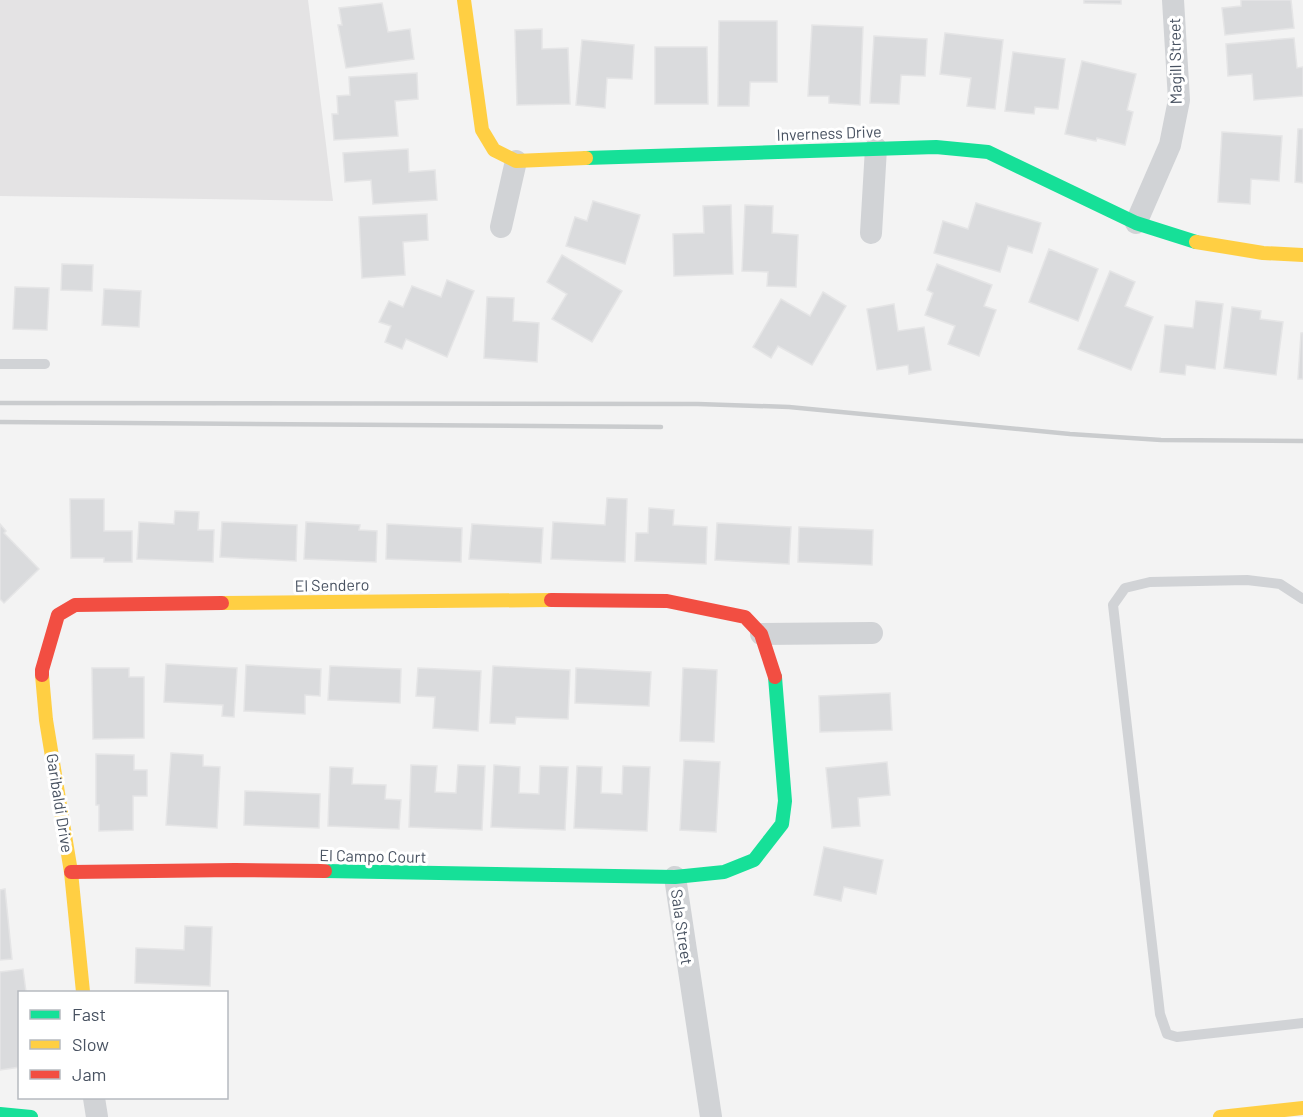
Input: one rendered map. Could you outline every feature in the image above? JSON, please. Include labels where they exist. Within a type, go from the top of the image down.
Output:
[{"type":"street","points":[[464,0],[482,130],[494,150],[516,161],[501,227]]},
{"type":"street","name":"Magill Street","points":[[1136,223],[1170,145],[1179,100],[1173,0]]},
{"type":"street","name":"Inverness Drive","points":[[516,161],[876,148],[936,147],[988,152],[1136,223],[1208,245],[1263,253],[1303,255]]},
{"type":"street","points":[[870,233],[876,148]]},
{"type":"street","name":"El Sendero","points":[[58,615],[75,605],[483,600],[667,601],[745,617],[761,634]]},
{"type":"street","name":"Garibaldi Drive","points":[[58,615],[42,670],[46,720],[71,872],[83,991]]},
{"type":"street","points":[[761,634],[872,633]]},
{"type":"street","name":"Sala Street","points":[[711,1117],[675,877],[724,872],[754,860],[782,824],[785,801],[775,674],[761,634]]},
{"type":"street","name":"El Campo Court","points":[[71,872],[235,870],[675,877]]},
{"type":"street","points":[[94,1099],[97,1117]]},
{"type":"street","points":[[1220,1117],[1303,1108]]},
{"type":"street","points":[[0,1114],[31,1117]]},
{"type":"lane","points":[[0,364],[45,364]]},
{"type":"lane","points":[[1303,599],[1280,584],[1247,580],[1150,582],[1125,588],[1113,605],[1160,1014],[1167,1034],[1177,1037],[1303,1023]]},
{"type":"shaded area","points":[[0,0],[308,0],[333,201],[0,196]]},
{"type":"building","points":[[1084,0],[1121,0],[1121,4],[1084,3]]},
{"type":"building","points":[[1241,0],[1291,0],[1294,28],[1225,35],[1222,8],[1241,6]]},
{"type":"building","points":[[382,3],[388,32],[410,29],[414,59],[346,68],[338,25],[342,25],[339,8]]},
{"type":"building","points":[[719,21],[777,21],[777,82],[750,82],[749,106],[718,106]]},
{"type":"building","points":[[812,25],[863,27],[860,105],[829,103],[829,96],[808,96]]},
{"type":"building","points":[[542,29],[542,49],[568,48],[570,104],[517,105],[515,30]]},
{"type":"building","points":[[945,33],[1003,40],[995,109],[967,106],[971,78],[940,74]]},
{"type":"building","points":[[874,36],[927,39],[925,76],[901,75],[899,104],[870,103]]},
{"type":"building","points":[[1294,38],[1297,68],[1303,67],[1303,96],[1254,100],[1252,74],[1228,76],[1226,44]]},
{"type":"building","points":[[582,40],[634,45],[632,79],[607,78],[605,108],[576,105]]},
{"type":"building","points":[[655,47],[707,47],[708,104],[655,104]]},
{"type":"building","points":[[1013,52],[1065,59],[1058,109],[1035,107],[1034,114],[1005,111]]},
{"type":"building","points":[[1082,61],[1136,74],[1127,110],[1133,112],[1125,145],[1097,138],[1096,141],[1065,134]]},
{"type":"building","points":[[417,73],[418,99],[395,101],[398,136],[334,140],[332,114],[338,114],[337,96],[350,95],[349,77]]},
{"type":"building","points":[[1298,129],[1303,129],[1303,183],[1295,182]]},
{"type":"building","points":[[1222,132],[1282,136],[1279,181],[1251,179],[1250,204],[1218,202]]},
{"type":"building","points":[[408,149],[409,172],[435,170],[437,200],[373,204],[371,180],[345,182],[343,153]]},
{"type":"building","points":[[593,201],[640,215],[625,264],[566,246],[575,217],[587,221]]},
{"type":"building","points":[[976,203],[1041,223],[1032,253],[1008,246],[1000,272],[934,253],[943,221],[968,229]]},
{"type":"building","points":[[731,205],[733,274],[674,276],[673,234],[704,233],[703,206]]},
{"type":"building","points":[[745,205],[773,206],[772,233],[798,235],[796,287],[767,286],[768,272],[742,271]]},
{"type":"building","points":[[427,214],[428,240],[403,242],[405,275],[362,278],[359,217]]},
{"type":"building","points":[[1049,249],[1098,269],[1078,321],[1029,302]]},
{"type":"building","points":[[562,255],[622,291],[592,342],[552,319],[567,294],[547,282]]},
{"type":"building","points":[[62,264],[93,265],[92,291],[61,290]]},
{"type":"building","points":[[937,264],[992,285],[984,306],[996,310],[979,356],[948,344],[955,326],[925,315],[933,293],[927,290]]},
{"type":"building","points":[[1110,271],[1135,282],[1125,306],[1153,317],[1131,370],[1078,349]]},
{"type":"building","points":[[447,280],[474,291],[447,357],[406,339],[402,349],[385,342],[391,326],[379,322],[389,301],[403,307],[412,286],[441,297]]},
{"type":"building","points":[[15,287],[49,288],[47,330],[13,329]]},
{"type":"building","points":[[104,289],[141,291],[139,327],[102,325]]},
{"type":"building","points":[[823,292],[846,306],[812,365],[778,346],[771,358],[753,347],[781,299],[810,316]]},
{"type":"building","points":[[487,297],[514,298],[513,321],[539,323],[537,362],[484,358]]},
{"type":"building","points":[[1196,301],[1223,304],[1215,369],[1186,365],[1185,375],[1160,372],[1165,325],[1193,328]]},
{"type":"building","points":[[894,304],[898,331],[924,327],[931,370],[909,374],[908,365],[877,370],[867,309]]},
{"type":"building","points":[[1232,307],[1261,311],[1260,319],[1283,322],[1276,375],[1224,368]]},
{"type":"building","points":[[1301,333],[1303,333],[1303,379],[1298,379]]},
{"type":"building","points":[[607,498],[627,499],[625,562],[551,559],[553,522],[605,525]]},
{"type":"building","points":[[70,499],[104,499],[104,531],[132,531],[132,562],[104,562],[104,558],[71,558]]},
{"type":"building","points":[[649,508],[674,510],[673,525],[707,527],[706,564],[635,561],[636,533],[648,533]]},
{"type":"building","points":[[175,511],[199,512],[198,530],[214,530],[213,562],[137,559],[139,522],[174,524]]},
{"type":"building","points":[[222,522],[297,525],[296,561],[220,557]]},
{"type":"building","points":[[306,522],[360,525],[359,530],[377,531],[376,562],[304,559]]},
{"type":"building","points":[[717,523],[791,527],[789,564],[715,560]]},
{"type":"building","points":[[0,524],[6,531],[4,533],[39,569],[4,603],[0,599]]},
{"type":"building","points":[[387,524],[462,528],[461,562],[386,559]]},
{"type":"building","points":[[472,524],[543,528],[541,563],[469,559]]},
{"type":"building","points":[[799,527],[873,530],[872,565],[798,562]]},
{"type":"building","points":[[166,664],[237,668],[234,717],[222,716],[223,705],[164,702]]},
{"type":"building","points":[[246,665],[321,669],[320,696],[305,695],[305,714],[244,711]]},
{"type":"building","points":[[330,666],[401,669],[400,703],[328,700]]},
{"type":"building","points":[[493,666],[570,670],[568,719],[516,717],[515,724],[490,723]]},
{"type":"building","points":[[92,668],[129,668],[129,677],[144,677],[144,738],[93,739]]},
{"type":"building","points":[[418,668],[481,671],[478,731],[433,728],[435,697],[416,696]]},
{"type":"building","points":[[576,668],[651,672],[649,706],[575,703]]},
{"type":"building","points":[[683,668],[717,670],[714,742],[680,741]]},
{"type":"building","points":[[890,693],[892,730],[820,732],[819,696]]},
{"type":"building","points":[[171,753],[203,755],[203,766],[220,767],[217,828],[166,825]]},
{"type":"building","points":[[96,754],[134,755],[134,770],[147,770],[147,796],[133,796],[133,830],[99,831],[99,805],[96,805]]},
{"type":"building","points":[[684,760],[720,762],[716,832],[680,830]]},
{"type":"building","points":[[887,762],[890,795],[858,798],[860,826],[832,828],[826,768]]},
{"type":"building","points":[[411,765],[437,766],[435,792],[456,793],[458,765],[485,766],[482,830],[409,827]]},
{"type":"building","points":[[494,765],[520,767],[519,793],[539,794],[540,766],[568,767],[565,830],[491,827]]},
{"type":"building","points":[[577,766],[602,767],[601,793],[622,794],[623,766],[650,767],[647,831],[574,828]]},
{"type":"building","points":[[330,767],[353,768],[352,784],[386,785],[385,799],[401,800],[399,829],[328,826]]},
{"type":"building","points":[[245,791],[320,794],[319,828],[244,825]]},
{"type":"building","points":[[824,847],[883,860],[876,894],[844,887],[841,901],[814,895]]},
{"type":"building","points":[[5,889],[12,959],[0,960],[0,890]]},
{"type":"building","points":[[185,926],[212,927],[210,986],[135,983],[136,948],[184,950]]},
{"type":"building","points":[[23,969],[26,991],[18,991],[18,1067],[0,1070],[0,972]]},
{"type":"railway","points":[[0,403],[698,404],[789,407],[1070,434],[1161,440],[1303,441]]},
{"type":"railway","points":[[0,422],[661,427]]},
{"type":"traffic: fast","points":[[586,158],[936,147],[988,152],[1136,223],[1196,242]]},
{"type":"traffic: fast","points":[[325,871],[675,877],[724,872],[754,860],[782,824],[785,801],[775,677]]},
{"type":"traffic: fast","points":[[0,1114],[31,1117]]},
{"type":"traffic: slow","points":[[464,0],[482,130],[494,150],[516,161],[586,158]]},
{"type":"traffic: slow","points":[[1196,242],[1263,253],[1303,255]]},
{"type":"traffic: slow","points":[[222,603],[551,600]]},
{"type":"traffic: slow","points":[[42,675],[46,720],[71,872],[83,991]]},
{"type":"traffic: slow","points":[[1220,1117],[1303,1108]]},
{"type":"traffic: jam","points":[[551,600],[667,601],[745,617],[761,634],[775,677]]},
{"type":"traffic: jam","points":[[42,675],[58,615],[75,605],[222,603]]},
{"type":"traffic: jam","points":[[71,872],[325,871]]}]
